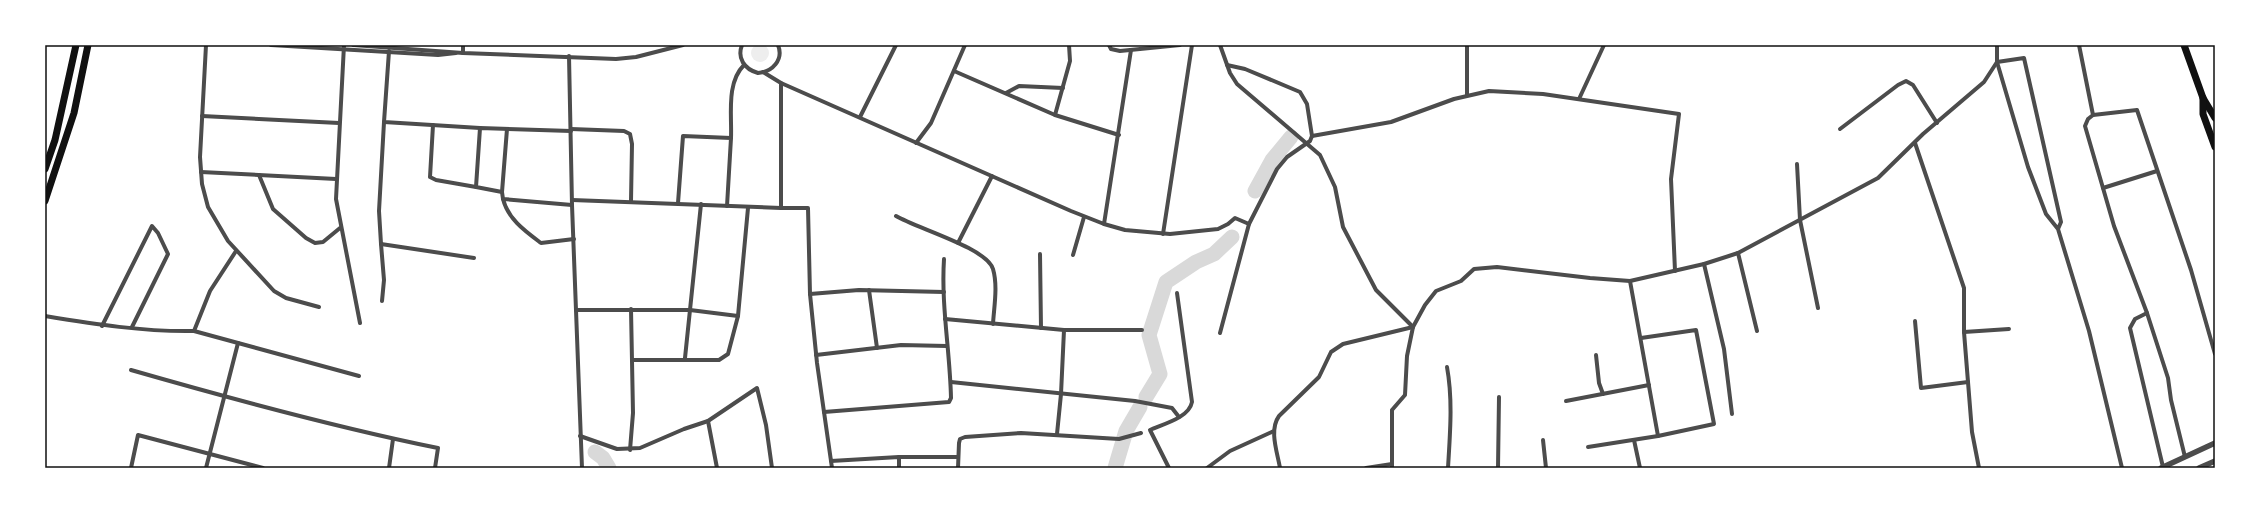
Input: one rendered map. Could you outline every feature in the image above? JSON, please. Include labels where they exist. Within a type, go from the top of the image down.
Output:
[{"type":"main road","points":[[45,169],[55,140],[76,45]]},
{"type":"main road","points":[[45,201],[74,113],[88,45]]},
{"type":"main road","points":[[2184,45],[2203,98],[2215,118]]},
{"type":"main road","points":[[2203,98],[2203,114],[2215,147]]},
{"type":"street","points":[[206,45],[202,116],[201,172],[204,196],[213,219],[236,250],[281,295],[319,307]]},
{"type":"street","points":[[271,45],[344,47],[438,55],[463,53]]},
{"type":"street","points":[[353,45],[463,53],[627,58],[683,45]]},
{"type":"street","points":[[463,45],[463,53]]},
{"type":"street","points":[[742,45],[740,55],[744,65],[752,71],[763,72],[769,70],[778,61],[780,54],[778,45]]},
{"type":"street","points":[[860,117],[896,45]]},
{"type":"street","points":[[916,143],[931,123],[965,45]]},
{"type":"street","points":[[1055,115],[1070,61],[1069,45]]},
{"type":"street","points":[[1109,45],[1114,51],[1180,45]]},
{"type":"street","points":[[1163,234],[1192,45]]},
{"type":"street","points":[[1220,45],[1237,84],[1320,155],[1335,188],[1343,227],[1376,290],[1413,327]]},
{"type":"street","points":[[1467,95],[1468,45]]},
{"type":"street","points":[[1579,99],[1604,45]]},
{"type":"street","points":[[1997,45],[1997,62],[2028,167],[2046,214],[2058,230],[2089,331],[2122,468]]},
{"type":"street","points":[[2079,45],[2093,115]]},
{"type":"street","points":[[344,47],[336,179],[340,228],[360,323]]},
{"type":"street","points":[[382,301],[384,280],[379,211],[389,47]]},
{"type":"street","points":[[1104,224],[1131,50]]},
{"type":"street","points":[[569,56],[572,202],[582,468]]},
{"type":"street","points":[[1366,468],[1392,466],[1392,410],[1405,395],[1407,356],[1413,327],[1425,304],[1436,291],[1461,281],[1474,269],[1497,267],[1590,278],[1630,281],[1704,264],[1738,253],[1878,178],[1936,123],[1984,82],[1997,62],[2024,58],[2061,222],[2058,230]]},
{"type":"street","points":[[1220,334],[1249,224],[1277,168],[1287,157],[1307,144],[1312,136],[1307,104],[1300,92],[1245,68],[1227,64]]},
{"type":"street","points":[[727,206],[733,83],[736,74],[744,65]]},
{"type":"street","points":[[954,71],[1055,115],[1119,135]]},
{"type":"street","points":[[763,72],[782,83],[916,143],[1084,217],[1104,224],[1125,230],[1163,234],[1218,229],[1228,224],[1235,218],[1249,224]]},
{"type":"street","points":[[1840,129],[1898,85],[1906,82],[1913,85],[1936,123]]},
{"type":"street","points":[[781,208],[782,83]]},
{"type":"street","points":[[1006,93],[1019,86],[1063,88]]},
{"type":"street","points":[[1312,136],[1391,122],[1467,95],[1489,91],[1511,90],[1679,114],[1671,179],[1675,270]]},
{"type":"street","points":[[2185,457],[2171,400],[2168,378],[2148,313],[2114,226],[2085,126],[2088,119],[2093,115],[2137,110],[2190,270],[2215,354]]},
{"type":"street","points":[[202,116],[339,123]]},
{"type":"street","points":[[384,122],[480,128],[624,131],[630,134],[632,144],[631,201]]},
{"type":"street","points":[[432,125],[430,177],[436,180],[502,192]]},
{"type":"street","points":[[476,188],[480,128]]},
{"type":"street","points":[[507,129],[502,192],[506,208],[516,222],[541,243],[574,239]]},
{"type":"street","points":[[678,203],[683,136],[731,138]]},
{"type":"street","points":[[1915,143],[1964,288],[1964,332],[1972,432],[1979,468]]},
{"type":"street","points":[[1797,164],[1800,220],[1818,308]]},
{"type":"street","points":[[2103,188],[2157,171]]},
{"type":"street","points":[[201,172],[336,179]]},
{"type":"street","points":[[259,175],[273,209],[306,238],[316,243],[323,242],[340,228]]},
{"type":"street","points":[[958,243],[992,176]]},
{"type":"street","points":[[503,199],[572,202],[631,201],[748,208],[808,208],[810,294],[816,355],[832,468]]},
{"type":"street","points":[[685,358],[701,204]]},
{"type":"street","points":[[633,360],[685,358],[716,360],[726,357],[735,333],[738,316],[748,208]]},
{"type":"street","points":[[896,216],[982,255],[991,265],[994,275],[993,324]]},
{"type":"street","points":[[1073,255],[1084,217]]},
{"type":"street","points":[[102,326],[152,226],[158,233],[168,254],[132,327]]},
{"type":"street","points":[[381,244],[474,258]]},
{"type":"street","points":[[194,331],[210,290],[236,250]]},
{"type":"street","points":[[1738,253],[1758,331]]},
{"type":"street","points":[[1040,254],[1041,328]]},
{"type":"street","points":[[824,412],[918,404],[946,404],[951,398],[950,357],[947,346],[945,319],[944,259]]},
{"type":"street","points":[[1704,264],[1724,349],[1732,414]]},
{"type":"street","points":[[1630,281],[1658,436]]},
{"type":"street","points":[[810,294],[869,290],[944,292]]},
{"type":"street","points":[[869,290],[877,348]]},
{"type":"street","points":[[1168,468],[1150,430],[1179,417],[1188,411],[1192,402],[1177,293]]},
{"type":"street","points":[[630,450],[633,413],[631,309]]},
{"type":"street","points":[[576,310],[690,310],[738,316]]},
{"type":"street","points":[[2148,313],[2135,319],[2130,328],[2162,468],[2215,444]]},
{"type":"street","points":[[45,316],[102,326],[194,331],[359,376]]},
{"type":"street","points":[[945,319],[1064,330],[1142,330]]},
{"type":"street","points":[[1915,321],[1920,388],[1968,382]]},
{"type":"street","points":[[1280,468],[1274,431],[1279,416],[1321,375],[1335,347],[1413,327]]},
{"type":"street","points":[[1964,332],[2009,329]]},
{"type":"street","points":[[1057,434],[1061,394],[1064,330]]},
{"type":"street","points":[[1588,447],[1658,436],[1714,424],[1696,330],[1641,338]]},
{"type":"street","points":[[206,468],[238,343]]},
{"type":"street","points":[[816,355],[912,345],[947,346]]},
{"type":"street","points":[[1596,355],[1599,383],[1603,394]]},
{"type":"street","points":[[1447,367],[1450,383],[1451,427],[1448,468]]},
{"type":"street","points":[[131,370],[224,397],[394,439],[438,448],[435,468]]},
{"type":"street","points":[[951,382],[1170,407],[1179,417]]},
{"type":"street","points":[[1566,401],[1649,385]]},
{"type":"street","points":[[580,436],[613,449],[630,450],[647,447],[684,429],[708,421],[757,388],[766,425],[772,468]]},
{"type":"street","points":[[1498,468],[1499,397]]},
{"type":"street","points":[[708,421],[717,468]]},
{"type":"street","points":[[1207,468],[1230,451],[1274,431]]},
{"type":"street","points":[[958,468],[958,443],[962,438],[1021,433],[1057,434],[1119,439],[1141,433]]},
{"type":"street","points":[[131,468],[138,435],[264,468]]},
{"type":"street","points":[[389,468],[394,439]]},
{"type":"street","points":[[1543,440],[1546,468]]},
{"type":"street","points":[[1634,440],[1640,468]]},
{"type":"street","points":[[831,461],[899,457],[957,457]]},
{"type":"street","points":[[899,457],[899,468]]},
{"type":"street","points":[[2202,468],[2215,461]]},
{"type":"shaded area","points":[[756,44],[764,44],[769,49],[767,60],[764,62],[756,62],[751,57],[751,49]]},
{"type":"waterway","points":[[1255,191],[1272,160],[1291,137]]},
{"type":"waterway","points":[[1146,397],[1160,374],[1149,335],[1166,282],[1196,262],[1214,254],[1232,237]]},
{"type":"waterway","points":[[1115,468],[1126,431],[1140,407]]},
{"type":"waterway","points":[[595,452],[603,458],[609,468]]}]
